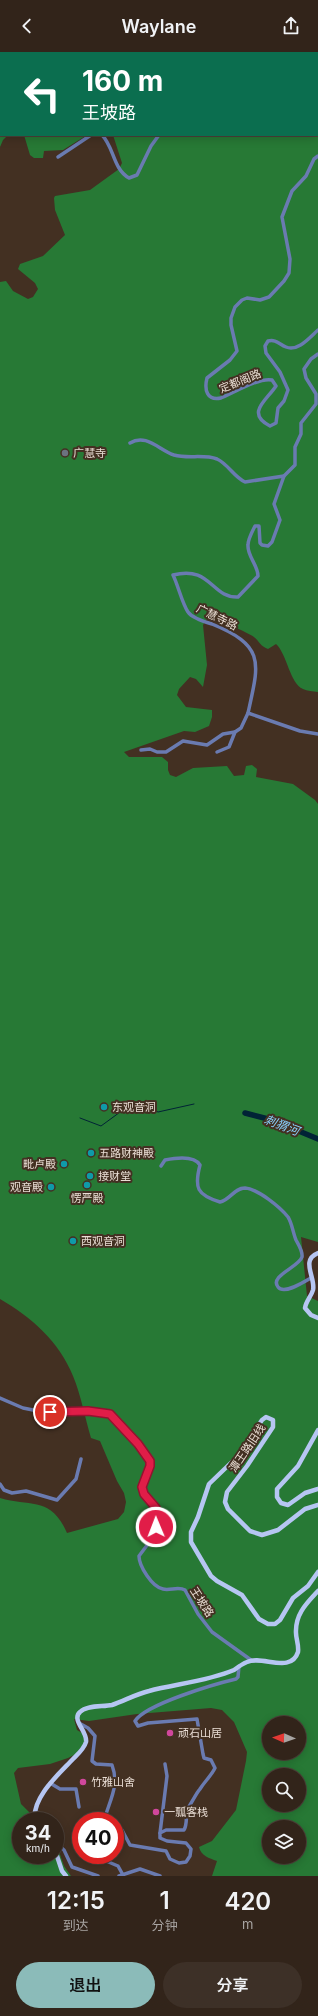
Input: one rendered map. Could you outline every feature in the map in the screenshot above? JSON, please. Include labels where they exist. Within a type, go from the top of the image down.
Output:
[{"type":"main road","points":[[318,1254],[310,1259],[309,1266],[313,1288],[306,1308],[311,1315],[318,1318]]},
{"type":"main road","name":"潭王路旧线","points":[[318,1505],[305,1509],[281,1528],[262,1535],[250,1531],[228,1508],[225,1502],[227,1492],[247,1466],[273,1427],[273,1420],[266,1417],[262,1420],[236,1458],[209,1484],[198,1518],[191,1532],[190,1539],[211,1576],[242,1595],[259,1619],[268,1624],[274,1624],[280,1620],[293,1598],[308,1586],[318,1572]]},
{"type":"main road","points":[[318,1430],[298,1466],[279,1486],[276,1494],[281,1503],[288,1505],[305,1493],[318,1489]]},
{"type":"main road","points":[[35,1812],[38,1803],[50,1783],[82,1751],[86,1743],[86,1736],[78,1723],[77,1716],[84,1709],[112,1704],[131,1696],[225,1672],[251,1660],[258,1659],[281,1663],[296,1657],[299,1648],[296,1630],[301,1611],[304,1604],[318,1591]]},
{"type":"main road","points":[[60,1864],[62,1871],[66,1876]]},
{"type":"street","points":[[58,157],[90,136]]},
{"type":"street","points":[[103,136],[120,171],[129,178],[138,175],[151,146],[158,136]]},
{"type":"street","name":"定都阁路","points":[[318,156],[314,159],[306,176],[292,191],[282,217],[290,260],[289,273],[284,281],[269,297],[260,300],[247,298],[242,300],[235,307],[231,318],[231,325],[237,351],[230,360],[207,378],[206,390],[209,397],[216,400],[257,382],[268,379],[272,380],[276,386],[262,401],[258,408],[258,413],[265,423],[270,426],[273,425],[276,423],[278,408],[284,401],[288,390],[280,372],[266,353],[265,346],[268,341],[272,340],[292,348],[298,346],[318,330]]},
{"type":"street","points":[[130,443],[137,438],[144,439],[184,458],[218,460],[240,480],[246,482],[284,476],[295,465],[294,447],[301,434],[301,423],[316,404],[316,394],[306,378],[304,369],[318,354]]},
{"type":"street","name":"广慧寺路","points":[[248,713],[257,664],[252,649],[230,632],[199,619],[188,612],[173,575],[194,572],[205,578],[229,596],[238,597],[258,576],[258,571],[248,550],[248,543],[255,526],[259,526],[260,543],[262,545],[268,546],[272,542],[280,520],[274,504],[284,476]]},
{"type":"street","points":[[141,750],[150,749],[157,752],[166,752],[183,741],[209,744],[223,734],[235,732],[241,728],[248,713],[293,729],[318,734]]},
{"type":"street","points":[[217,752],[229,747],[235,732]]},
{"type":"street","points":[[161,1166],[165,1160],[173,1159],[192,1159],[198,1162],[200,1166],[197,1182],[198,1189],[201,1194],[220,1202],[224,1201],[240,1189],[248,1188],[266,1197],[288,1217],[302,1252],[299,1261],[278,1277],[276,1282],[277,1286],[280,1289],[285,1290],[311,1278]]},
{"type":"street","name":"王坡路","points":[[0,1398],[24,1408],[38,1411],[81,1410],[111,1415],[149,1458],[150,1466],[142,1487],[144,1494],[153,1502],[157,1510],[154,1536],[140,1554],[140,1564],[158,1587],[185,1590],[198,1614],[212,1632],[251,1660]]},
{"type":"street","points":[[0,1484],[4,1490],[12,1493],[26,1491],[57,1500],[76,1479],[81,1459]]},
{"type":"street","points":[[160,1834],[166,1830],[184,1830],[187,1825],[188,1809],[194,1802],[198,1790],[212,1775],[215,1768],[211,1760],[204,1758],[197,1719],[148,1723],[138,1726],[135,1721],[155,1706],[189,1693],[236,1679],[238,1677],[239,1666]]},
{"type":"street","points":[[78,1723],[88,1728],[95,1736],[92,1760],[96,1764],[109,1764],[113,1768],[116,1784],[107,1812]]},
{"type":"street","points":[[124,1834],[130,1845],[166,1851],[170,1859],[180,1863],[186,1862],[190,1856],[191,1849],[186,1844],[167,1841],[160,1838],[167,1776],[165,1764]]},
{"type":"street","points":[[50,1783],[60,1789],[76,1788],[79,1807]]},
{"type":"street","points":[[64,1850],[72,1867],[98,1876]]},
{"type":"street","points":[[113,1864],[118,1866],[121,1875],[140,1869],[160,1876]]},
{"type":"green space","points":[[0,136],[7,136],[3,140],[0,147]]},
{"type":"green space","points":[[24,136],[85,136],[63,150],[44,151],[43,158],[34,158],[30,155]]},
{"type":"green space","points":[[113,136],[318,136],[318,692],[305,690],[299,686],[276,644],[268,649],[263,647],[251,635],[208,617],[203,625],[207,665],[203,687],[196,679],[190,677],[179,689],[177,695],[186,707],[212,710],[212,717],[209,726],[195,732],[184,731],[124,752],[129,757],[162,757],[168,762],[168,770],[170,775],[176,777],[193,768],[227,766],[234,776],[244,775],[246,766],[252,765],[257,769],[256,777],[293,784],[315,800],[318,804],[318,1242],[301,1237],[307,1296],[318,1301],[318,1876],[212,1876],[217,1861],[203,1855],[199,1847],[212,1841],[236,1810],[247,1752],[234,1722],[222,1710],[211,1708],[137,1714],[89,1721],[74,1719],[77,1730],[82,1733],[85,1742],[76,1754],[68,1758],[50,1764],[18,1768],[14,1773],[21,1804],[29,1812],[12,1812],[12,1864],[63,1864],[71,1876],[0,1876],[0,1498],[11,1501],[31,1503],[47,1508],[61,1521],[67,1533],[118,1519],[124,1512],[126,1502],[124,1493],[117,1481],[100,1441],[91,1438],[76,1383],[67,1363],[43,1331],[23,1314],[0,1299],[0,282],[6,281],[13,291],[28,299],[33,297],[38,289],[35,283],[18,269],[20,264],[43,256],[65,235],[55,210],[55,196],[90,190],[119,169],[122,163]]},
{"type":"waterway","points":[[80,1118],[101,1126],[127,1107],[142,1104],[158,1112],[194,1104]]},
{"type":"waterway","name":"刺猬河","points":[[245,1113],[272,1120],[318,1139]]},
{"type":"place","name":"广慧寺","points":[[65,453]]},
{"type":"place","name":"东观音洞","points":[[104,1107]]},
{"type":"place","name":"五路财神殿","points":[[91,1153]]},
{"type":"place","name":"毗卢殿","points":[[64,1164]]},
{"type":"place","name":"接财堂","points":[[90,1176]]},
{"type":"place","name":"愣严殿","points":[[87,1185]]},
{"type":"place","name":"观音殿","points":[[51,1187]]},
{"type":"place","name":"西观音洞","points":[[73,1241]]},
{"type":"place","name":"顽石山居","points":[[170,1733]]},
{"type":"place","name":"竹雅山舍","points":[[83,1782]]},
{"type":"place","name":"一瓢客栈","points":[[156,1812]]},
{"type":"route","points":[[50,1412],[81,1410],[110,1414],[138,1444],[150,1461],[150,1466],[143,1479],[142,1487],[144,1494],[153,1502],[157,1510],[158,1516],[156,1527]]}]
